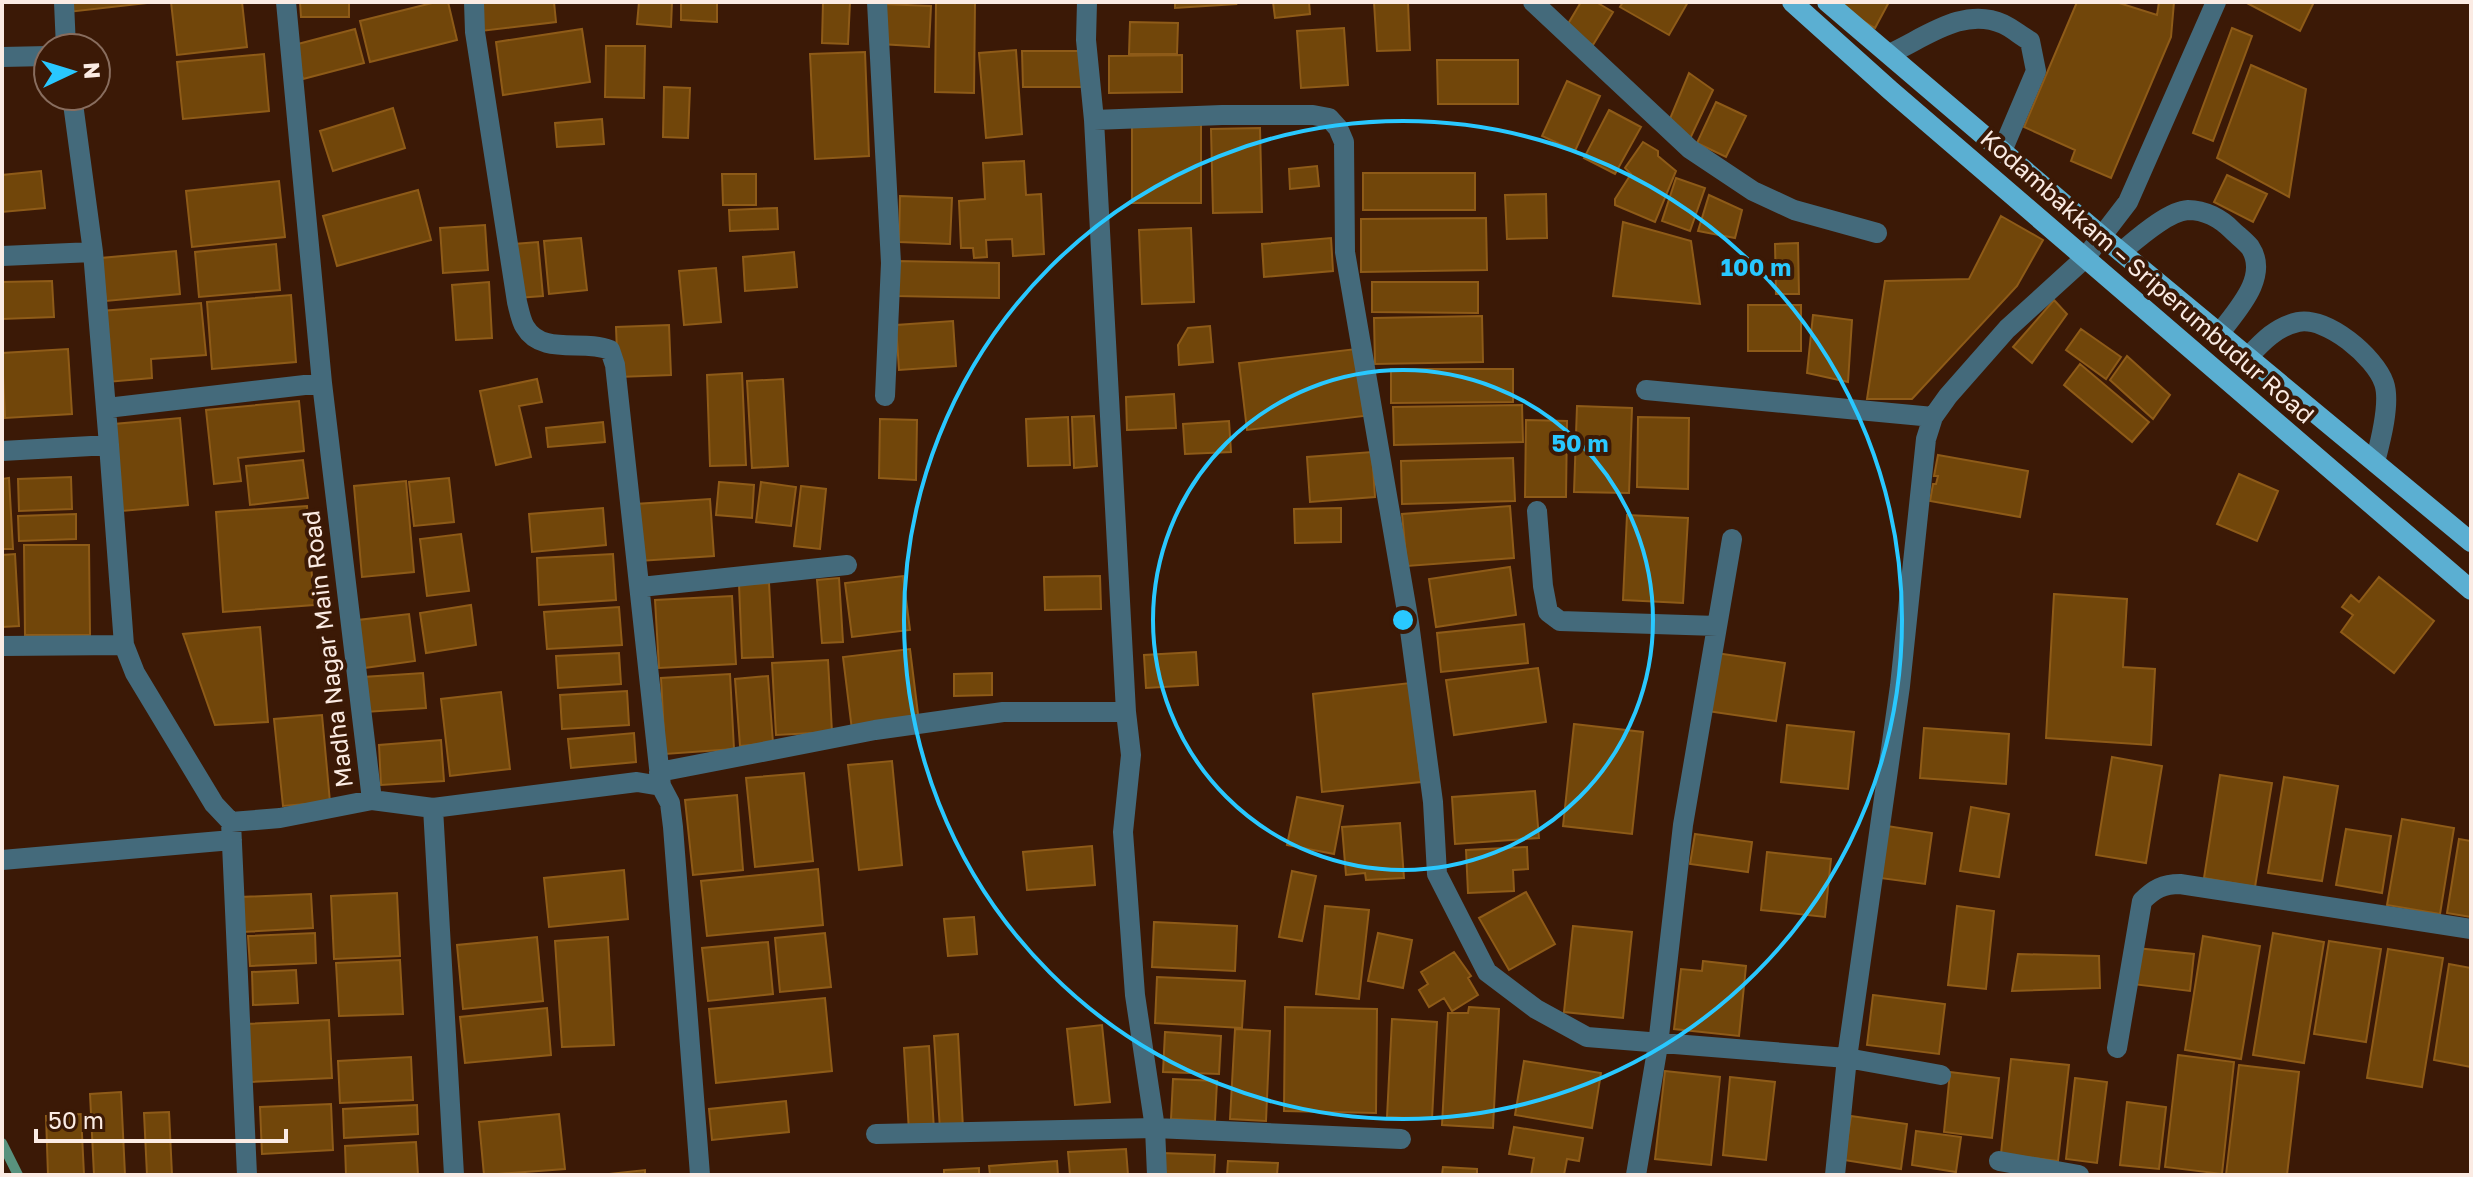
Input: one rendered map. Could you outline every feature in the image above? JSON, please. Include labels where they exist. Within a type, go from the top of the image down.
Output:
[{"type":"main road","name":"Kodambakkam – Sriperumbudur Road","points":[[1792,2],[2471,590]]},
{"type":"main road","name":"Kodambakkam – Sriperumbudur Road","points":[[1827,2],[2103,237],[2471,542]]},
{"type":"street","points":[[64,2],[65,32]]},
{"type":"street","name":"Madha Nagar Main Road","points":[[286,2],[322,383],[372,800],[433,808],[660,779],[875,730],[1003,712],[1126,712]]},
{"type":"street","points":[[474,2],[475,32],[517,302],[524,327],[538,341],[598,345],[610,350],[615,365],[660,779],[670,803],[673,827],[700,1175]]},
{"type":"street","points":[[877,2],[891,263],[885,396]]},
{"type":"street","points":[[1087,2],[1086,40],[1094,120],[1126,712],[1131,755],[1123,832],[1135,995],[1155,1128],[1157,1175]]},
{"type":"street","points":[[1533,2],[1690,149],[1753,191],[1794,210],[1877,233]]},
{"type":"street","points":[[1835,1175],[1847,1058],[1900,686],[1926,439],[1933,417],[2007,329],[2085,258],[2128,202],[2216,2]]},
{"type":"street","points":[[1889,54],[1947,25],[1974,17],[2002,24],[2030,41],[2036,71],[2002,151]]},
{"type":"street","points":[[2,57],[32,56]]},
{"type":"street","points":[[74,112],[93,252],[124,645],[135,673],[232,831],[247,1175]]},
{"type":"street","points":[[1094,120],[1313,115],[1329,118],[1338,128],[1344,142],[1345,252],[1409,623],[1433,802],[1437,874],[1487,972],[1536,1009],[1587,1037],[1847,1058],[1941,1075]]},
{"type":"street","points":[[2121,252],[2168,217],[2187,210],[2221,220],[2250,247],[2255,261],[2255,280],[2219,334]]},
{"type":"street","points":[[2,256],[93,252]]},
{"type":"street","points":[[2248,357],[2277,330],[2301,321],[2321,325],[2349,341],[2367,357],[2385,386],[2382,434],[2375,462]]},
{"type":"street","points":[[107,408],[322,383]]},
{"type":"street","points":[[1646,390],[1933,417]]},
{"type":"street","points":[[2,451],[109,445]]},
{"type":"street","points":[[1537,511],[1548,612],[1560,621],[1717,626]]},
{"type":"street","points":[[1636,1175],[1658,1045],[1683,825],[1732,539]]},
{"type":"street","points":[[641,587],[847,565]]},
{"type":"street","points":[[2,646],[124,645]]},
{"type":"street","points":[[2,860],[232,831],[372,800]]},
{"type":"street","points":[[433,808],[454,1175]]},
{"type":"street","points":[[2117,1048],[2142,901],[2153,889],[2165,884],[2471,929]]},
{"type":"street","points":[[876,1134],[1155,1128],[1401,1139]]},
{"type":"street","points":[[1999,1161],[2079,1175]]},
{"type":"building","points":[[66,2],[156,2],[68,12]]},
{"type":"building","points":[[171,2],[242,2],[247,47],[177,55]]},
{"type":"building","points":[[300,2],[349,2],[349,17],[301,17]]},
{"type":"building","points":[[436,2],[448,2],[457,40],[370,62],[360,21]]},
{"type":"building","points":[[478,2],[554,2],[556,22],[481,31]]},
{"type":"building","points":[[639,2],[672,2],[671,27],[637,24]]},
{"type":"building","points":[[681,2],[717,2],[717,22],[681,20]]},
{"type":"building","points":[[823,2],[850,2],[848,44],[822,43]]},
{"type":"building","points":[[936,2],[975,2],[974,93],[935,92]]},
{"type":"building","points":[[1175,2],[1235,2],[1236,4],[1175,8]]},
{"type":"building","points":[[1273,2],[1309,2],[1310,14],[1275,18]]},
{"type":"building","points":[[1374,2],[1408,2],[1410,50],[1377,51]]},
{"type":"building","points":[[1581,2],[1596,2],[1613,12],[1593,45],[1565,29]]},
{"type":"building","points":[[1623,2],[1688,2],[1669,35],[1620,7]]},
{"type":"building","points":[[1830,2],[1889,2],[1875,28]]},
{"type":"building","points":[[2077,2],[2116,2],[2157,15],[2159,2],[2174,2],[2171,37],[2111,178],[2071,161],[2075,150],[2024,127]]},
{"type":"building","points":[[2245,2],[2314,2],[2300,31]]},
{"type":"building","points":[[882,4],[931,6],[929,47],[880,44]]},
{"type":"building","points":[[1130,22],[1178,23],[1177,54],[1129,54]]},
{"type":"building","points":[[1344,28],[1348,85],[1301,88],[1297,31]]},
{"type":"building","points":[[2232,28],[2252,36],[2213,141],[2193,133]]},
{"type":"building","points":[[355,29],[364,63],[303,79],[294,45]]},
{"type":"building","points":[[582,29],[590,82],[503,95],[496,42]]},
{"type":"building","points":[[606,46],[645,46],[644,98],[605,97]]},
{"type":"building","points":[[1016,50],[1022,134],[986,138],[979,53]]},
{"type":"building","points":[[1022,51],[1082,51],[1082,87],[1023,87]]},
{"type":"building","points":[[865,52],[869,156],[815,159],[810,54]]},
{"type":"building","points":[[264,54],[269,111],[183,119],[177,62]]},
{"type":"building","points":[[1182,55],[1182,92],[1109,93],[1109,56]]},
{"type":"building","points":[[1437,60],[1518,60],[1518,104],[1438,104]]},
{"type":"building","points":[[2251,65],[2306,89],[2289,197],[2217,158]]},
{"type":"building","points":[[1689,73],[1713,90],[1688,143],[1669,121]]},
{"type":"building","points":[[1567,81],[1600,96],[1575,151],[1542,136]]},
{"type":"building","points":[[664,87],[690,88],[688,138],[663,137]]},
{"type":"building","points":[[1716,102],[1746,116],[1726,157],[1697,143]]},
{"type":"building","points":[[393,108],[405,148],[333,171],[320,131]]},
{"type":"building","points":[[1609,110],[1641,127],[1615,174],[1584,158]]},
{"type":"building","points":[[602,119],[604,144],[557,147],[555,123]]},
{"type":"building","points":[[1132,124],[1201,124],[1201,203],[1132,203]]},
{"type":"building","points":[[1260,128],[1262,212],[1213,213],[1211,129]]},
{"type":"building","points":[[1643,142],[1658,151],[1658,156],[1676,171],[1655,222],[1615,205],[1615,199],[1631,174],[1625,168]]},
{"type":"building","points":[[1024,161],[1026,195],[1041,194],[1044,254],[1013,256],[1012,239],[986,240],[987,257],[974,258],[973,248],[961,248],[959,201],[985,199],[983,163]]},
{"type":"building","points":[[1317,166],[1319,186],[1290,189],[1289,169]]},
{"type":"building","points":[[41,171],[45,208],[2,212],[2,175]]},
{"type":"building","points":[[1363,173],[1475,173],[1475,210],[1363,210]]},
{"type":"building","points":[[722,174],[756,174],[756,205],[723,205]]},
{"type":"building","points":[[2227,175],[2267,194],[2253,222],[2214,202]]},
{"type":"building","points":[[1676,178],[1705,188],[1690,231],[1662,221]]},
{"type":"building","points":[[279,181],[285,237],[192,247],[186,191]]},
{"type":"building","points":[[418,190],[431,240],[337,266],[323,216]]},
{"type":"building","points":[[1546,194],[1547,238],[1507,239],[1505,195]]},
{"type":"building","points":[[1709,195],[1742,210],[1735,238],[1698,231]]},
{"type":"building","points":[[900,196],[952,198],[950,244],[899,242]]},
{"type":"building","points":[[777,208],[778,229],[730,231],[729,210]]},
{"type":"building","points":[[2001,216],[2043,240],[2017,286],[1912,399],[1867,399],[1885,281],[1969,279]]},
{"type":"building","points":[[1486,218],[1487,270],[1361,272],[1361,219]]},
{"type":"building","points":[[1623,222],[1691,241],[1700,304],[1613,296]]},
{"type":"building","points":[[485,225],[488,270],[443,273],[440,228]]},
{"type":"building","points":[[1191,228],[1194,302],[1142,304],[1139,230]]},
{"type":"building","points":[[581,238],[587,290],[549,294],[544,241]]},
{"type":"building","points":[[1331,238],[1333,271],[1264,277],[1262,244]]},
{"type":"building","points":[[538,242],[543,296],[517,298],[514,244]]},
{"type":"building","points":[[1798,243],[1799,294],[1776,294],[1775,244]]},
{"type":"building","points":[[276,244],[280,290],[199,297],[195,252]]},
{"type":"building","points":[[176,251],[180,294],[106,301],[101,258]]},
{"type":"building","points":[[794,252],[797,287],[745,291],[743,257]]},
{"type":"building","points":[[896,261],[999,263],[999,298],[895,296]]},
{"type":"building","points":[[716,268],[721,322],[684,325],[679,271]]},
{"type":"building","points":[[52,281],[54,317],[2,319],[2,282]]},
{"type":"building","points":[[489,282],[492,338],[456,340],[452,285]]},
{"type":"building","points":[[1372,282],[1478,282],[1478,313],[1372,312]]},
{"type":"building","points":[[291,295],[296,362],[212,369],[207,302]]},
{"type":"building","points":[[2054,300],[2067,314],[2032,363],[2013,347]]},
{"type":"building","points":[[201,303],[206,355],[151,359],[152,378],[107,382],[101,311]]},
{"type":"building","points":[[1748,305],[1801,305],[1801,351],[1748,351]]},
{"type":"building","points":[[1813,315],[1852,320],[1848,382],[1807,373]]},
{"type":"building","points":[[1482,316],[1483,362],[1375,364],[1374,318]]},
{"type":"building","points":[[953,321],[956,366],[899,370],[896,325]]},
{"type":"building","points":[[669,325],[671,375],[618,377],[616,327]]},
{"type":"building","points":[[1210,326],[1213,362],[1179,365],[1178,345],[1188,328]]},
{"type":"building","points":[[2081,329],[2121,357],[2106,379],[2066,350]]},
{"type":"building","points":[[68,349],[72,414],[5,418],[2,353]]},
{"type":"building","points":[[1356,349],[1364,416],[1247,430],[1239,363]]},
{"type":"building","points":[[2127,356],[2170,395],[2153,419],[2110,380]]},
{"type":"building","points":[[2080,364],[2149,422],[2132,442],[2064,385]]},
{"type":"building","points":[[1391,369],[1513,369],[1513,402],[1391,403]]},
{"type":"building","points":[[742,373],[746,465],[710,466],[707,375]]},
{"type":"building","points":[[537,379],[542,402],[519,406],[531,457],[496,465],[480,391]]},
{"type":"building","points":[[783,379],[788,466],[752,468],[747,381]]},
{"type":"building","points":[[1174,394],[1176,428],[1127,430],[1126,397]]},
{"type":"building","points":[[299,401],[304,451],[238,458],[241,481],[214,484],[206,410]]},
{"type":"building","points":[[1522,405],[1523,442],[1394,445],[1393,407]]},
{"type":"building","points":[[1577,406],[1632,408],[1629,493],[1574,492]]},
{"type":"building","points":[[1094,416],[1097,466],[1074,468],[1072,417]]},
{"type":"building","points":[[1068,417],[1070,465],[1028,466],[1026,419]]},
{"type":"building","points":[[1638,417],[1689,418],[1688,489],[1637,487]]},
{"type":"building","points":[[180,418],[188,505],[122,511],[114,424]]},
{"type":"building","points":[[880,419],[917,420],[916,480],[879,478]]},
{"type":"building","points":[[1526,420],[1567,421],[1566,497],[1525,497]]},
{"type":"building","points":[[1229,421],[1231,452],[1185,454],[1183,424]]},
{"type":"building","points":[[603,422],[605,442],[548,447],[546,428]]},
{"type":"building","points":[[1372,452],[1375,497],[1310,502],[1307,457]]},
{"type":"building","points":[[1938,455],[2028,471],[2020,517],[1930,501],[1938,476],[1934,476]]},
{"type":"building","points":[[1513,458],[1515,501],[1402,504],[1401,461]]},
{"type":"building","points":[[303,460],[308,498],[250,505],[246,466]]},
{"type":"building","points":[[2239,474],[2278,491],[2257,541],[2217,524]]},
{"type":"building","points":[[71,477],[72,509],[19,511],[18,479]]},
{"type":"building","points":[[9,478],[13,549],[2,549],[2,479]]},
{"type":"building","points":[[449,478],[454,522],[414,526],[409,482]]},
{"type":"building","points":[[406,481],[414,572],[362,577],[354,486]]},
{"type":"building","points":[[719,482],[754,485],[752,518],[716,515]]},
{"type":"building","points":[[761,482],[796,487],[791,526],[756,522]]},
{"type":"building","points":[[801,486],[826,489],[820,549],[794,546]]},
{"type":"building","points":[[710,499],[714,556],[639,561],[635,504]]},
{"type":"building","points":[[307,506],[314,605],[223,612],[216,512]]},
{"type":"building","points":[[1510,506],[1514,558],[1407,566],[1402,514]]},
{"type":"building","points":[[603,508],[606,545],[532,552],[529,514]]},
{"type":"building","points":[[1341,508],[1341,542],[1295,543],[1294,509]]},
{"type":"building","points":[[76,514],[76,539],[19,541],[18,516]]},
{"type":"building","points":[[1627,515],[1688,518],[1683,603],[1623,600]]},
{"type":"building","points":[[461,534],[469,591],[427,596],[420,539]]},
{"type":"building","points":[[24,545],[89,545],[90,635],[25,635]]},
{"type":"building","points":[[15,554],[19,626],[2,627],[2,555]]},
{"type":"building","points":[[613,554],[616,600],[539,605],[537,558]]},
{"type":"building","points":[[1510,567],[1516,615],[1436,627],[1429,579]]},
{"type":"building","points":[[903,576],[910,630],[852,637],[845,583]]},
{"type":"building","points":[[1100,576],[1101,609],[1045,610],[1044,577]]},
{"type":"building","points":[[2379,577],[2434,621],[2394,673],[2341,632],[2353,615],[2342,607],[2351,595],[2359,602]]},
{"type":"building","points":[[839,578],[843,642],[822,643],[817,580]]},
{"type":"building","points":[[769,583],[773,657],[742,658],[739,584]]},
{"type":"building","points":[[2054,594],[2127,599],[2123,667],[2155,669],[2151,745],[2046,738]]},
{"type":"building","points":[[732,596],[736,664],[659,668],[655,600]]},
{"type":"building","points":[[471,605],[476,645],[426,653],[420,613]]},
{"type":"building","points":[[619,607],[622,645],[547,649],[544,612]]},
{"type":"building","points":[[409,614],[415,661],[364,668],[358,620]]},
{"type":"building","points":[[1524,624],[1528,663],[1441,672],[1437,633]]},
{"type":"building","points":[[260,627],[268,722],[215,725],[183,634]]},
{"type":"building","points":[[910,649],[919,722],[852,730],[843,657]]},
{"type":"building","points":[[1196,652],[1198,685],[1146,688],[1144,655]]},
{"type":"building","points":[[619,653],[621,684],[558,688],[556,656]]},
{"type":"building","points":[[1716,653],[1785,663],[1776,721],[1707,711]]},
{"type":"building","points":[[828,660],[832,732],[776,735],[772,663]]},
{"type":"building","points":[[1538,668],[1546,722],[1454,735],[1446,680]]},
{"type":"building","points":[[423,673],[426,708],[365,712],[363,677]]},
{"type":"building","points":[[992,673],[992,695],[954,696],[954,674]]},
{"type":"building","points":[[730,674],[734,749],[665,754],[661,678]]},
{"type":"building","points":[[768,676],[773,743],[740,746],[735,679]]},
{"type":"building","points":[[1410,683],[1421,782],[1322,792],[1313,694]]},
{"type":"building","points":[[627,691],[629,725],[562,729],[560,695]]},
{"type":"building","points":[[501,692],[510,769],[450,776],[441,699]]},
{"type":"building","points":[[322,715],[330,802],[283,806],[274,719]]},
{"type":"building","points":[[1574,724],[1643,732],[1632,834],[1563,826]]},
{"type":"building","points":[[1787,725],[1854,732],[1848,789],[1781,782]]},
{"type":"building","points":[[1924,728],[2009,734],[2006,784],[1920,778]]},
{"type":"building","points":[[634,733],[636,762],[571,768],[568,739]]},
{"type":"building","points":[[441,740],[444,781],[381,785],[379,745]]},
{"type":"building","points":[[2112,757],[2162,766],[2146,863],[2096,855]]},
{"type":"building","points":[[892,761],[902,865],[859,870],[848,765]]},
{"type":"building","points":[[804,773],[813,861],[755,867],[746,778]]},
{"type":"building","points":[[2220,775],[2272,783],[2255,887],[2204,878]]},
{"type":"building","points":[[2284,777],[2338,786],[2322,881],[2268,873]]},
{"type":"building","points":[[1535,791],[1539,838],[1455,844],[1452,797]]},
{"type":"building","points":[[737,795],[743,870],[693,875],[685,800]]},
{"type":"building","points":[[1297,797],[1343,806],[1334,854],[1287,845]]},
{"type":"building","points":[[1971,807],[2009,814],[1999,877],[1960,871]]},
{"type":"building","points":[[2402,819],[2454,828],[2440,914],[2387,905]]},
{"type":"building","points":[[1400,823],[1404,878],[1366,880],[1365,873],[1346,875],[1342,827]]},
{"type":"building","points":[[1887,826],[1932,833],[1925,884],[1880,878]]},
{"type":"building","points":[[2346,829],[2391,836],[2382,893],[2336,885]]},
{"type":"building","points":[[1695,834],[1752,842],[1748,872],[1690,864]]},
{"type":"building","points":[[2459,839],[2471,841],[2471,917],[2447,913]]},
{"type":"building","points":[[1092,846],[1095,885],[1027,890],[1023,852]]},
{"type":"building","points":[[1527,847],[1528,869],[1513,870],[1514,891],[1468,893],[1466,850]]},
{"type":"building","points":[[1767,852],[1831,859],[1825,917],[1761,910]]},
{"type":"building","points":[[818,869],[823,925],[707,936],[701,881]]},
{"type":"building","points":[[624,870],[628,919],[549,927],[544,878]]},
{"type":"building","points":[[1292,871],[1316,876],[1302,941],[1279,937]]},
{"type":"building","points":[[1526,892],[1555,944],[1509,970],[1479,918]]},
{"type":"building","points":[[397,893],[400,956],[334,959],[331,896]]},
{"type":"building","points":[[311,894],[313,928],[243,932],[241,897]]},
{"type":"building","points":[[1325,906],[1369,910],[1359,999],[1316,994]]},
{"type":"building","points":[[1957,906],[1994,911],[1986,989],[1948,985]]},
{"type":"building","points":[[974,917],[977,954],[948,956],[944,919]]},
{"type":"building","points":[[1154,922],[1237,926],[1235,971],[1152,967]]},
{"type":"building","points":[[1573,926],[1632,932],[1623,1018],[1564,1012]]},
{"type":"building","points":[[315,933],[316,963],[250,966],[248,936]]},
{"type":"building","points":[[825,933],[831,987],[780,992],[775,938]]},
{"type":"building","points":[[1378,933],[1412,940],[1403,988],[1368,981]]},
{"type":"building","points":[[2273,933],[2324,942],[2304,1063],[2253,1055]]},
{"type":"building","points":[[2203,936],[2260,946],[2241,1059],[2185,1050]]},
{"type":"building","points":[[537,937],[543,1001],[463,1009],[457,945]]},
{"type":"building","points":[[608,937],[614,1045],[562,1047],[555,941]]},
{"type":"building","points":[[2329,941],[2381,949],[2366,1042],[2314,1034]]},
{"type":"building","points":[[768,942],[773,994],[708,1001],[702,948]]},
{"type":"building","points":[[2136,948],[2194,954],[2190,991],[2132,984]]},
{"type":"building","points":[[2388,949],[2443,958],[2422,1087],[2367,1078]]},
{"type":"building","points":[[1454,952],[1471,976],[1468,978],[1478,995],[1452,1011],[1444,998],[1429,1007],[1419,990],[1428,984],[1421,972]]},
{"type":"building","points":[[2018,954],[2099,956],[2100,988],[2012,991]]},
{"type":"building","points":[[400,960],[403,1014],[339,1016],[336,963]]},
{"type":"building","points":[[1703,961],[1746,966],[1739,1036],[1674,1029],[1681,969],[1702,971]]},
{"type":"building","points":[[2449,964],[2471,968],[2471,1067],[2434,1060]]},
{"type":"building","points":[[296,970],[298,1003],[253,1005],[252,972]]},
{"type":"building","points":[[1157,977],[1245,981],[1242,1028],[1155,1023]]},
{"type":"building","points":[[1873,995],[1945,1004],[1939,1054],[1867,1045]]},
{"type":"building","points":[[825,998],[832,1071],[716,1083],[709,1009]]},
{"type":"building","points":[[1285,1007],[1377,1009],[1376,1113],[1284,1111]]},
{"type":"building","points":[[1469,1007],[1499,1009],[1493,1128],[1442,1125],[1448,1013],[1468,1013]]},
{"type":"building","points":[[547,1008],[551,1055],[465,1063],[460,1017]]},
{"type":"building","points":[[1392,1019],[1437,1022],[1432,1119],[1387,1117]]},
{"type":"building","points":[[329,1020],[332,1078],[249,1082],[246,1024]]},
{"type":"building","points":[[1102,1025],[1110,1102],[1075,1105],[1067,1029]]},
{"type":"building","points":[[1235,1029],[1270,1031],[1266,1121],[1230,1119]]},
{"type":"building","points":[[1165,1032],[1221,1036],[1219,1074],[1163,1072]]},
{"type":"building","points":[[958,1034],[963,1128],[940,1130],[934,1036]]},
{"type":"building","points":[[929,1046],[934,1130],[909,1132],[904,1048]]},
{"type":"building","points":[[2178,1055],[2234,1062],[2222,1174],[2165,1167]]},
{"type":"building","points":[[411,1057],[413,1100],[340,1103],[338,1061]]},
{"type":"building","points":[[2011,1059],[2069,1065],[2058,1161],[2001,1154]]},
{"type":"building","points":[[1524,1061],[1601,1073],[1592,1128],[1515,1115]]},
{"type":"building","points":[[2239,1065],[2299,1072],[2287,1175],[2226,1175]]},
{"type":"building","points":[[1665,1071],[1720,1077],[1711,1165],[1655,1159]]},
{"type":"building","points":[[1950,1072],[1999,1078],[1992,1138],[1944,1132]]},
{"type":"building","points":[[1730,1077],[1775,1082],[1766,1160],[1723,1155]]},
{"type":"building","points":[[2075,1078],[2107,1082],[2097,1163],[2066,1159]]},
{"type":"building","points":[[1173,1079],[1217,1081],[1215,1121],[1171,1119]]},
{"type":"building","points":[[121,1092],[125,1175],[94,1175],[90,1094]]},
{"type":"building","points":[[786,1101],[789,1132],[712,1140],[709,1109]]},
{"type":"building","points":[[2127,1102],[2166,1107],[2159,1169],[2120,1165]]},
{"type":"building","points":[[331,1104],[333,1150],[262,1154],[260,1107]]},
{"type":"building","points":[[417,1105],[418,1134],[344,1138],[343,1109]]},
{"type":"building","points":[[169,1112],[172,1175],[147,1175],[144,1113]]},
{"type":"building","points":[[81,1114],[84,1175],[48,1175],[46,1116]]},
{"type":"building","points":[[559,1114],[565,1169],[484,1175],[479,1122]]},
{"type":"building","points":[[1851,1116],[1907,1124],[1901,1169],[1844,1160]]},
{"type":"building","points":[[1514,1127],[1583,1138],[1579,1161],[1567,1159],[1564,1175],[1531,1175],[1534,1158],[1509,1154]]},
{"type":"building","points":[[1916,1131],[1961,1137],[1956,1172],[1912,1165]]},
{"type":"building","points":[[416,1142],[418,1175],[346,1175],[345,1146]]},
{"type":"building","points":[[1126,1149],[1128,1175],[1070,1175],[1068,1152]]},
{"type":"building","points":[[1162,1153],[1215,1155],[1214,1175],[1161,1175]]},
{"type":"building","points":[[1057,1161],[1058,1175],[990,1175],[989,1166]]},
{"type":"building","points":[[1228,1161],[1278,1163],[1277,1175],[1227,1175]]},
{"type":"building","points":[[1443,1167],[1477,1169],[1477,1175],[1442,1175]]},
{"type":"building","points":[[979,1168],[979,1175],[944,1175],[944,1170]]},
{"type":"building","points":[[645,1170],[645,1175],[600,1175]]},
{"type":"waterway","points":[[2,1143],[18,1175]]}]
